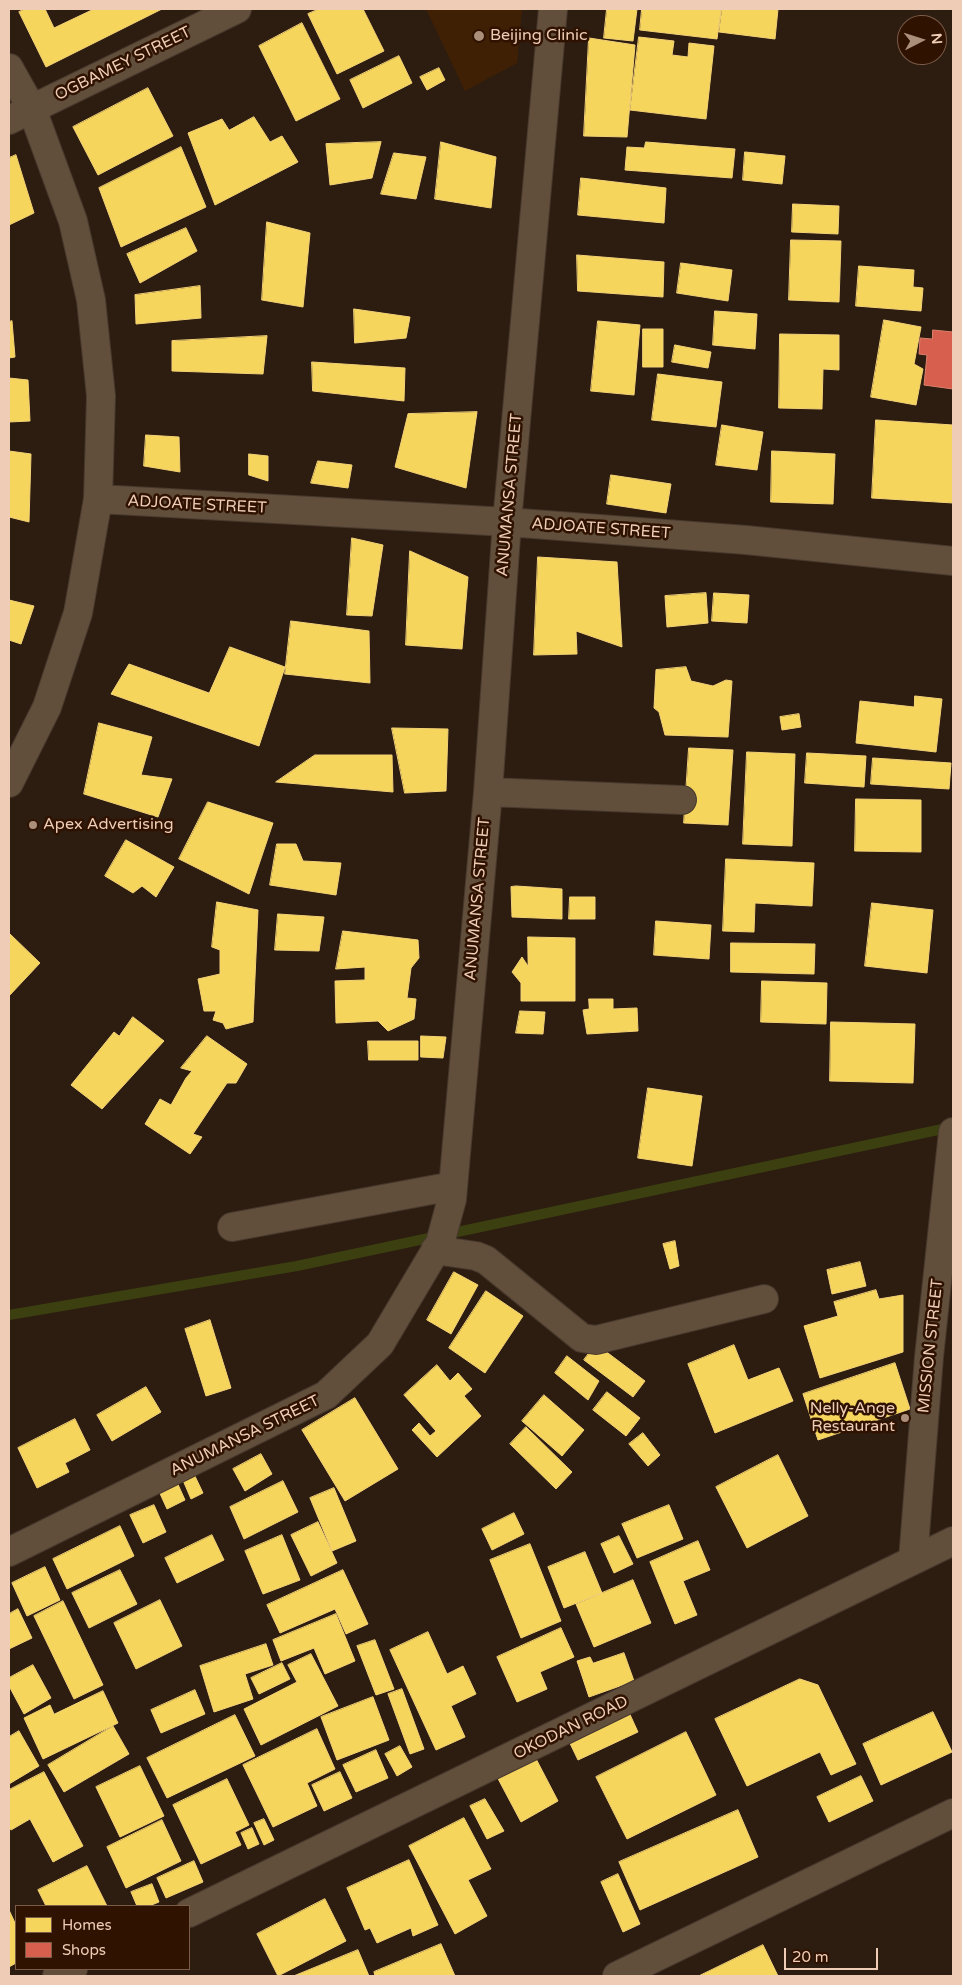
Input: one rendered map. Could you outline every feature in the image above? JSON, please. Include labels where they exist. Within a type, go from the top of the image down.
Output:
[{"type":"street","name":"OGBAMEY STREET","points":[[20,115],[237,9]]},
{"type":"street","name":"ANUMANSA STREET","points":[[9,1552],[326,1395],[380,1344],[437,1247],[453,1192],[488,792],[507,522],[553,9]]},
{"type":"street","points":[[9,68],[20,115],[73,221],[91,300],[101,396],[98,500],[78,613],[47,707],[9,783]]},
{"type":"street","name":"ADJOATE STREET","points":[[98,500],[507,522],[746,540],[953,561]]},
{"type":"street","points":[[488,792],[682,800]]},
{"type":"street","name":"MISSION STREET","points":[[913,1560],[929,1357],[952,1141]]},
{"type":"street","points":[[232,1227],[453,1192]]},
{"type":"street","points":[[437,1247],[486,1260],[582,1338],[589,1340],[596,1340],[764,1298]]},
{"type":"street","name":"OKODAN ROAD","points":[[190,1913],[953,1541]]},
{"type":"street","points":[[617,1976],[953,1814]]},
{"type":"street","points":[[57,1976],[71,1970]]},
{"type":"shaded area","name":"Beijing Clinic","points":[[426,9],[522,9],[517,63],[465,91]]},
{"type":"building: Homes","points":[[25,9],[45,9],[54,28],[94,9],[162,9],[46,67],[19,12]]},
{"type":"building: Homes","points":[[319,9],[363,9],[384,51],[337,74],[308,14]]},
{"type":"building: Homes","points":[[607,9],[637,9],[633,41],[604,38]]},
{"type":"building: Homes","points":[[642,9],[721,9],[717,39],[640,30]]},
{"type":"building: Homes","points":[[722,9],[778,9],[775,39],[719,32]]},
{"type":"building: Homes","points":[[302,23],[340,99],[296,121],[259,46]]},
{"type":"building: Homes","points":[[639,37],[674,41],[672,55],[688,57],[689,43],[714,46],[706,119],[630,110]]},
{"type":"building: Homes","points":[[589,38],[635,45],[627,137],[584,136]]},
{"type":"building: Homes","points":[[399,56],[412,83],[363,108],[350,80]]},
{"type":"building: Homes","points":[[439,68],[445,80],[427,90],[420,77]]},
{"type":"building: Homes","points":[[148,88],[173,136],[98,175],[73,127]]},
{"type":"building: Homes","points":[[254,117],[270,142],[282,136],[298,162],[215,205],[188,133],[222,119],[229,130]]},
{"type":"building: Homes","points":[[381,142],[372,178],[330,185],[326,144]]},
{"type":"building: Homes","points":[[441,142],[496,157],[491,208],[435,199]]},
{"type":"building: Homes","points":[[646,142],[735,149],[732,178],[625,170],[627,147],[644,148]]},
{"type":"building: Homes","points":[[181,147],[206,207],[121,247],[99,188]]},
{"type":"building: Homes","points":[[745,152],[785,156],[782,184],[743,180]]},
{"type":"building: Homes","points":[[394,153],[426,157],[416,199],[381,194]]},
{"type":"building: Homes","points":[[16,155],[34,213],[9,225],[9,158]]},
{"type":"building: Homes","points":[[581,178],[666,188],[664,223],[578,215]]},
{"type":"building: Homes","points":[[793,204],[839,206],[838,234],[792,232]]},
{"type":"building: Homes","points":[[267,222],[310,233],[303,307],[262,300]]},
{"type":"building: Homes","points":[[186,228],[197,251],[140,283],[127,254]]},
{"type":"building: Homes","points":[[791,240],[841,241],[839,302],[789,300]]},
{"type":"building: Homes","points":[[577,255],[664,262],[663,297],[578,291]]},
{"type":"building: Homes","points":[[681,263],[732,270],[728,301],[677,293]]},
{"type":"building: Homes","points":[[859,266],[914,270],[913,287],[923,288],[921,311],[856,306]]},
{"type":"building: Homes","points":[[200,286],[201,318],[136,324],[135,295]]},
{"type":"building: Homes","points":[[354,309],[410,317],[406,338],[355,343]]},
{"type":"building: Homes","points":[[715,311],[757,314],[755,349],[713,345]]},
{"type":"building: Homes","points":[[884,320],[921,327],[914,364],[923,369],[916,405],[871,397]]},
{"type":"building: Homes","points":[[12,321],[15,357],[9,358],[9,322]]},
{"type":"building: Homes","points":[[598,321],[640,325],[634,395],[591,391]]},
{"type":"building: Homes","points":[[643,329],[663,329],[663,367],[643,367]]},
{"type":"building: Homes","points":[[780,334],[839,335],[839,370],[823,369],[822,409],[779,408]]},
{"type":"building: Homes","points":[[267,336],[263,374],[172,371],[172,341]]},
{"type":"building: Homes","points":[[675,345],[711,352],[708,368],[672,362]]},
{"type":"building: Homes","points":[[312,362],[405,368],[404,401],[313,391]]},
{"type":"building: Homes","points":[[658,374],[722,382],[716,427],[652,420]]},
{"type":"building: Homes","points":[[9,378],[28,380],[30,421],[9,422]]},
{"type":"building: Homes","points":[[477,412],[466,488],[395,467],[408,414]]},
{"type":"building: Homes","points":[[876,420],[953,425],[953,503],[872,498]]},
{"type":"building: Homes","points":[[722,425],[763,432],[757,470],[716,465]]},
{"type":"building: Homes","points":[[146,435],[179,437],[180,472],[144,466]]},
{"type":"building: Homes","points":[[9,451],[31,454],[29,522],[9,517]]},
{"type":"building: Homes","points":[[772,451],[835,454],[833,504],[771,502]]},
{"type":"building: Homes","points":[[249,454],[268,456],[268,481],[249,475]]},
{"type":"building: Homes","points":[[318,461],[352,465],[348,488],[311,483]]},
{"type":"building: Homes","points":[[611,475],[671,484],[666,513],[607,504]]},
{"type":"building: Homes","points":[[352,538],[383,545],[372,616],[347,615]]},
{"type":"building: Homes","points":[[410,551],[468,577],[462,649],[406,645]]},
{"type":"building: Homes","points":[[538,557],[617,562],[622,647],[576,631],[577,654],[534,655]]},
{"type":"building: Homes","points":[[706,593],[708,623],[667,627],[665,596]]},
{"type":"building: Homes","points":[[714,593],[749,595],[747,623],[712,621]]},
{"type":"building: Homes","points":[[9,600],[34,606],[21,644],[9,640]]},
{"type":"building: Homes","points":[[291,621],[369,631],[370,683],[285,674]]},
{"type":"building: Homes","points":[[230,647],[285,667],[259,746],[111,694],[129,664],[209,693]]},
{"type":"building: Homes","points":[[686,667],[691,681],[713,686],[726,680],[732,681],[728,737],[665,735],[659,712],[654,708],[656,670]]},
{"type":"building: Homes","points":[[915,696],[942,699],[936,752],[856,743],[860,701],[914,707]]},
{"type":"building: Homes","points":[[799,714],[801,727],[782,730],[780,717]]},
{"type":"building: Homes","points":[[99,723],[152,737],[141,775],[172,779],[158,817],[84,794]]},
{"type":"building: Homes","points":[[392,728],[448,729],[446,791],[405,793]]},
{"type":"building: Homes","points":[[689,748],[733,750],[728,825],[684,823]]},
{"type":"building: Homes","points":[[747,752],[795,754],[792,846],[743,844]]},
{"type":"building: Homes","points":[[807,753],[866,756],[864,787],[805,783]]},
{"type":"building: Homes","points":[[315,755],[392,755],[393,792],[276,782]]},
{"type":"building: Homes","points":[[873,758],[951,763],[949,789],[871,784]]},
{"type":"building: Homes","points":[[856,799],[921,800],[921,852],[855,851]]},
{"type":"building: Homes","points":[[208,802],[273,823],[249,894],[179,859]]},
{"type":"building: Homes","points":[[126,840],[174,867],[156,897],[142,886],[133,893],[105,876]]},
{"type":"building: Homes","points":[[277,844],[296,844],[303,861],[341,863],[336,895],[270,885]]},
{"type":"building: Homes","points":[[726,859],[814,863],[812,906],[755,903],[754,932],[723,931]]},
{"type":"building: Homes","points":[[511,887],[562,889],[562,919],[512,917]]},
{"type":"building: Homes","points":[[570,897],[595,897],[595,919],[569,919]]},
{"type":"building: Homes","points":[[217,902],[258,910],[253,1022],[226,1029],[223,1023],[213,1020],[216,1011],[204,1011],[198,979],[220,974],[220,950],[212,947]]},
{"type":"building: Homes","points":[[872,903],[933,910],[927,973],[865,966]]},
{"type":"building: Homes","points":[[278,914],[324,917],[319,951],[275,950]]},
{"type":"building: Homes","points":[[656,921],[711,925],[709,959],[654,955]]},
{"type":"building: Homes","points":[[343,931],[418,940],[419,958],[411,968],[407,998],[416,999],[414,1019],[388,1031],[378,1021],[336,1023],[335,981],[365,980],[365,967],[336,969]]},
{"type":"building: Homes","points":[[9,933],[40,963],[9,996]]},
{"type":"building: Homes","points":[[528,937],[575,938],[575,1001],[521,1001],[521,983],[512,972],[522,957],[528,966]]},
{"type":"building: Homes","points":[[731,943],[815,944],[814,974],[731,972]]},
{"type":"building: Homes","points":[[762,981],[827,983],[826,1024],[761,1022]]},
{"type":"building: Homes","points":[[589,999],[613,999],[613,1009],[637,1008],[638,1031],[587,1034],[583,1010],[589,1009]]},
{"type":"building: Homes","points":[[520,1011],[545,1012],[543,1034],[516,1033]]},
{"type":"building: Homes","points":[[133,1017],[164,1041],[102,1109],[71,1085],[114,1032],[119,1036]]},
{"type":"building: Homes","points":[[831,1022],[915,1024],[913,1083],[830,1081]]},
{"type":"building: Homes","points":[[207,1036],[247,1064],[236,1083],[227,1083],[193,1134],[202,1137],[190,1154],[145,1124],[160,1099],[171,1105],[192,1071],[181,1068]]},
{"type":"building: Homes","points":[[421,1036],[446,1037],[443,1058],[421,1057]]},
{"type":"building: Homes","points":[[368,1041],[418,1041],[418,1060],[369,1060]]},
{"type":"building: Homes","points":[[648,1088],[702,1096],[692,1166],[638,1158]]},
{"type":"building: Homes","points":[[675,1241],[679,1266],[670,1269],[663,1244]]},
{"type":"building: Homes","points":[[860,1262],[866,1286],[832,1294],[827,1270]]},
{"type":"building: Homes","points":[[454,1272],[478,1285],[451,1334],[427,1320]]},
{"type":"building: Homes","points":[[876,1290],[879,1299],[903,1295],[903,1352],[820,1378],[804,1326],[838,1316],[834,1302]]},
{"type":"building: Homes","points":[[486,1291],[523,1316],[485,1373],[449,1348]]},
{"type":"building: Homes","points":[[210,1320],[231,1388],[206,1396],[185,1329]]},
{"type":"building: Homes","points":[[596,1344],[645,1381],[633,1397],[584,1360]]},
{"type":"building: Homes","points":[[734,1345],[748,1380],[779,1368],[793,1401],[715,1433],[688,1364]]},
{"type":"building: Homes","points":[[567,1356],[599,1381],[588,1400],[555,1373]]},
{"type":"building: Homes","points":[[895,1363],[910,1409],[818,1440],[803,1394]]},
{"type":"building: Homes","points":[[437,1365],[450,1381],[458,1373],[472,1389],[464,1396],[481,1416],[437,1457],[412,1430],[419,1423],[430,1436],[436,1431],[404,1395]]},
{"type":"building: Homes","points":[[146,1387],[161,1412],[112,1441],[97,1415]]},
{"type":"building: Homes","points":[[607,1392],[640,1418],[626,1436],[593,1410]]},
{"type":"building: Homes","points":[[544,1395],[584,1430],[562,1456],[522,1421]]},
{"type":"building: Homes","points":[[355,1398],[398,1469],[345,1501],[302,1430]]},
{"type":"building: Homes","points":[[75,1419],[90,1450],[65,1463],[69,1472],[37,1488],[18,1448]]},
{"type":"building: Homes","points":[[526,1427],[572,1472],[556,1489],[510,1444]]},
{"type":"building: Homes","points":[[643,1433],[660,1455],[648,1466],[629,1444]]},
{"type":"building: Homes","points":[[261,1454],[272,1474],[245,1491],[233,1469]]},
{"type":"building: Homes","points":[[778,1455],[808,1516],[747,1548],[716,1487]]},
{"type":"building: Homes","points":[[193,1472],[203,1493],[191,1499],[182,1478]]},
{"type":"building: Homes","points":[[176,1480],[185,1500],[167,1509],[158,1489]]},
{"type":"building: Homes","points":[[283,1481],[298,1512],[244,1539],[230,1507]]},
{"type":"building: Homes","points":[[334,1488],[356,1541],[332,1551],[310,1498]]},
{"type":"building: Homes","points":[[154,1505],[166,1532],[143,1543],[130,1515]]},
{"type":"building: Homes","points":[[669,1505],[683,1539],[637,1558],[622,1524]]},
{"type":"building: Homes","points":[[514,1513],[524,1534],[492,1550],[482,1529]]},
{"type":"building: Homes","points":[[318,1522],[337,1563],[311,1576],[291,1535]]},
{"type":"building: Homes","points":[[120,1526],[134,1556],[67,1589],[53,1559]]},
{"type":"building: Homes","points":[[212,1535],[224,1560],[177,1583],[165,1558]]},
{"type":"building: Homes","points":[[282,1535],[300,1580],[263,1594],[245,1551]]},
{"type":"building: Homes","points":[[619,1536],[633,1564],[614,1573],[601,1544]]},
{"type":"building: Homes","points":[[698,1541],[710,1570],[683,1581],[697,1615],[675,1624],[650,1562]]},
{"type":"building: Homes","points":[[530,1544],[561,1621],[521,1638],[490,1560]]},
{"type":"building: Homes","points":[[585,1552],[602,1593],[564,1608],[548,1567]]},
{"type":"building: Homes","points":[[45,1567],[60,1600],[27,1616],[12,1583]]},
{"type":"building: Homes","points":[[120,1570],[137,1604],[89,1628],[72,1593]]},
{"type":"building: Homes","points":[[343,1570],[368,1624],[346,1634],[335,1609],[280,1633],[267,1605]]},
{"type":"building: Homes","points":[[633,1580],[651,1623],[594,1647],[576,1604]]},
{"type":"building: Homes","points":[[160,1600],[182,1646],[136,1669],[114,1623]]},
{"type":"building: Homes","points":[[63,1601],[103,1685],[74,1699],[34,1616]]},
{"type":"building: Homes","points":[[18,1609],[32,1638],[9,1649],[9,1614]]},
{"type":"building: Homes","points":[[336,1614],[355,1661],[325,1674],[314,1648],[281,1661],[273,1640]]},
{"type":"building: Homes","points":[[561,1628],[574,1657],[540,1672],[547,1689],[517,1702],[497,1657]]},
{"type":"building: Homes","points":[[428,1632],[447,1674],[463,1666],[476,1694],[451,1706],[465,1737],[436,1750],[390,1650]]},
{"type":"building: Homes","points":[[375,1640],[394,1689],[376,1695],[357,1646]]},
{"type":"building: Homes","points":[[266,1644],[273,1665],[245,1674],[253,1699],[214,1712],[200,1666]]},
{"type":"building: Homes","points":[[624,1653],[634,1681],[589,1697],[577,1661],[590,1657],[593,1663]]},
{"type":"building: Homes","points":[[311,1654],[338,1706],[261,1745],[244,1709],[297,1682],[288,1665]]},
{"type":"building: Homes","points":[[282,1663],[290,1679],[259,1694],[251,1678]]},
{"type":"building: Homes","points":[[33,1665],[51,1698],[24,1714],[9,1686],[9,1678]]},
{"type":"building: Homes","points":[[800,1679],[818,1685],[856,1764],[831,1775],[820,1752],[747,1786],[715,1719]]},
{"type":"building: Homes","points":[[402,1689],[424,1749],[410,1754],[388,1694]]},
{"type":"building: Homes","points":[[195,1690],[205,1714],[161,1733],[151,1710]]},
{"type":"building: Homes","points":[[103,1691],[118,1723],[43,1759],[24,1718],[50,1705],[54,1714]]},
{"type":"building: Homes","points":[[373,1697],[389,1740],[337,1760],[321,1717]]},
{"type":"building: Homes","points":[[627,1708],[638,1732],[578,1760],[566,1735]]},
{"type":"building: Homes","points":[[933,1712],[952,1752],[881,1785],[863,1744]]},
{"type":"building: Homes","points":[[235,1715],[255,1756],[167,1798],[147,1758]]},
{"type":"building: Homes","points":[[113,1726],[129,1754],[64,1792],[48,1765]]},
{"type":"building: Homes","points":[[317,1729],[335,1769],[307,1783],[317,1806],[273,1827],[243,1765]]},
{"type":"building: Homes","points":[[19,1731],[39,1766],[9,1784],[9,1737]]},
{"type":"building: Homes","points":[[686,1732],[716,1795],[627,1839],[596,1777]]},
{"type":"building: Homes","points":[[400,1746],[412,1767],[397,1776],[385,1754]]},
{"type":"building: Homes","points":[[376,1750],[388,1778],[356,1792],[343,1765]]},
{"type":"building: Homes","points":[[533,1753],[558,1801],[521,1822],[495,1773]]},
{"type":"building: Homes","points":[[140,1766],[164,1816],[120,1837],[96,1787]]},
{"type":"building: Homes","points":[[44,1772],[83,1846],[53,1862],[30,1819],[11,1830],[9,1827],[9,1790]]},
{"type":"building: Homes","points":[[340,1772],[352,1798],[324,1811],[312,1785]]},
{"type":"building: Homes","points":[[861,1776],[873,1801],[829,1822],[817,1797]]},
{"type":"building: Homes","points":[[227,1779],[249,1825],[235,1832],[241,1845],[201,1864],[173,1805]]},
{"type":"building: Homes","points":[[485,1799],[504,1831],[487,1839],[470,1806]]},
{"type":"building: Homes","points":[[738,1810],[758,1857],[640,1910],[619,1862]]},
{"type":"building: Homes","points":[[464,1818],[491,1869],[468,1880],[487,1916],[455,1934],[409,1846]]},
{"type":"building: Homes","points":[[264,1819],[274,1840],[264,1845],[254,1823]]},
{"type":"building: Homes","points":[[162,1820],[181,1861],[126,1888],[107,1847]]},
{"type":"building: Homes","points":[[252,1828],[259,1844],[248,1849],[241,1833]]},
{"type":"building: Homes","points":[[409,1860],[438,1925],[413,1936],[411,1928],[377,1943],[370,1928],[365,1930],[347,1888]]},
{"type":"building: Homes","points":[[194,1861],[203,1882],[166,1898],[157,1878]]},
{"type":"building: Homes","points":[[87,1866],[106,1905],[46,1905],[38,1890]]},
{"type":"building: Homes","points":[[618,1874],[640,1924],[623,1932],[601,1882]]},
{"type":"building: Homes","points":[[152,1884],[159,1902],[152,1905],[137,1905],[131,1892]]},
{"type":"building: Homes","points":[[325,1899],[346,1941],[278,1976],[257,1934]]},
{"type":"building: Homes","points":[[9,1910],[15,1923],[15,1964],[9,1967]]},
{"type":"building: Homes","points":[[441,1944],[455,1976],[375,1976],[374,1972]]},
{"type":"building: Homes","points":[[763,1945],[778,1976],[699,1976]]},
{"type":"building: Homes","points":[[358,1950],[369,1976],[294,1976]]},
{"type":"building: Shops","points":[[933,330],[953,332],[953,389],[924,385],[927,355],[919,354],[920,338],[932,339]]},
{"type":"waterway","points":[[9,1315],[297,1266],[952,1127]]},
{"type":"place","name":"Beijing Clinic","points":[[479,36]]},
{"type":"place","name":"Apex Advertising","points":[[33,825]]},
{"type":"place","name":"Nelly-Ange Restaurant","points":[[905,1418]]}]
